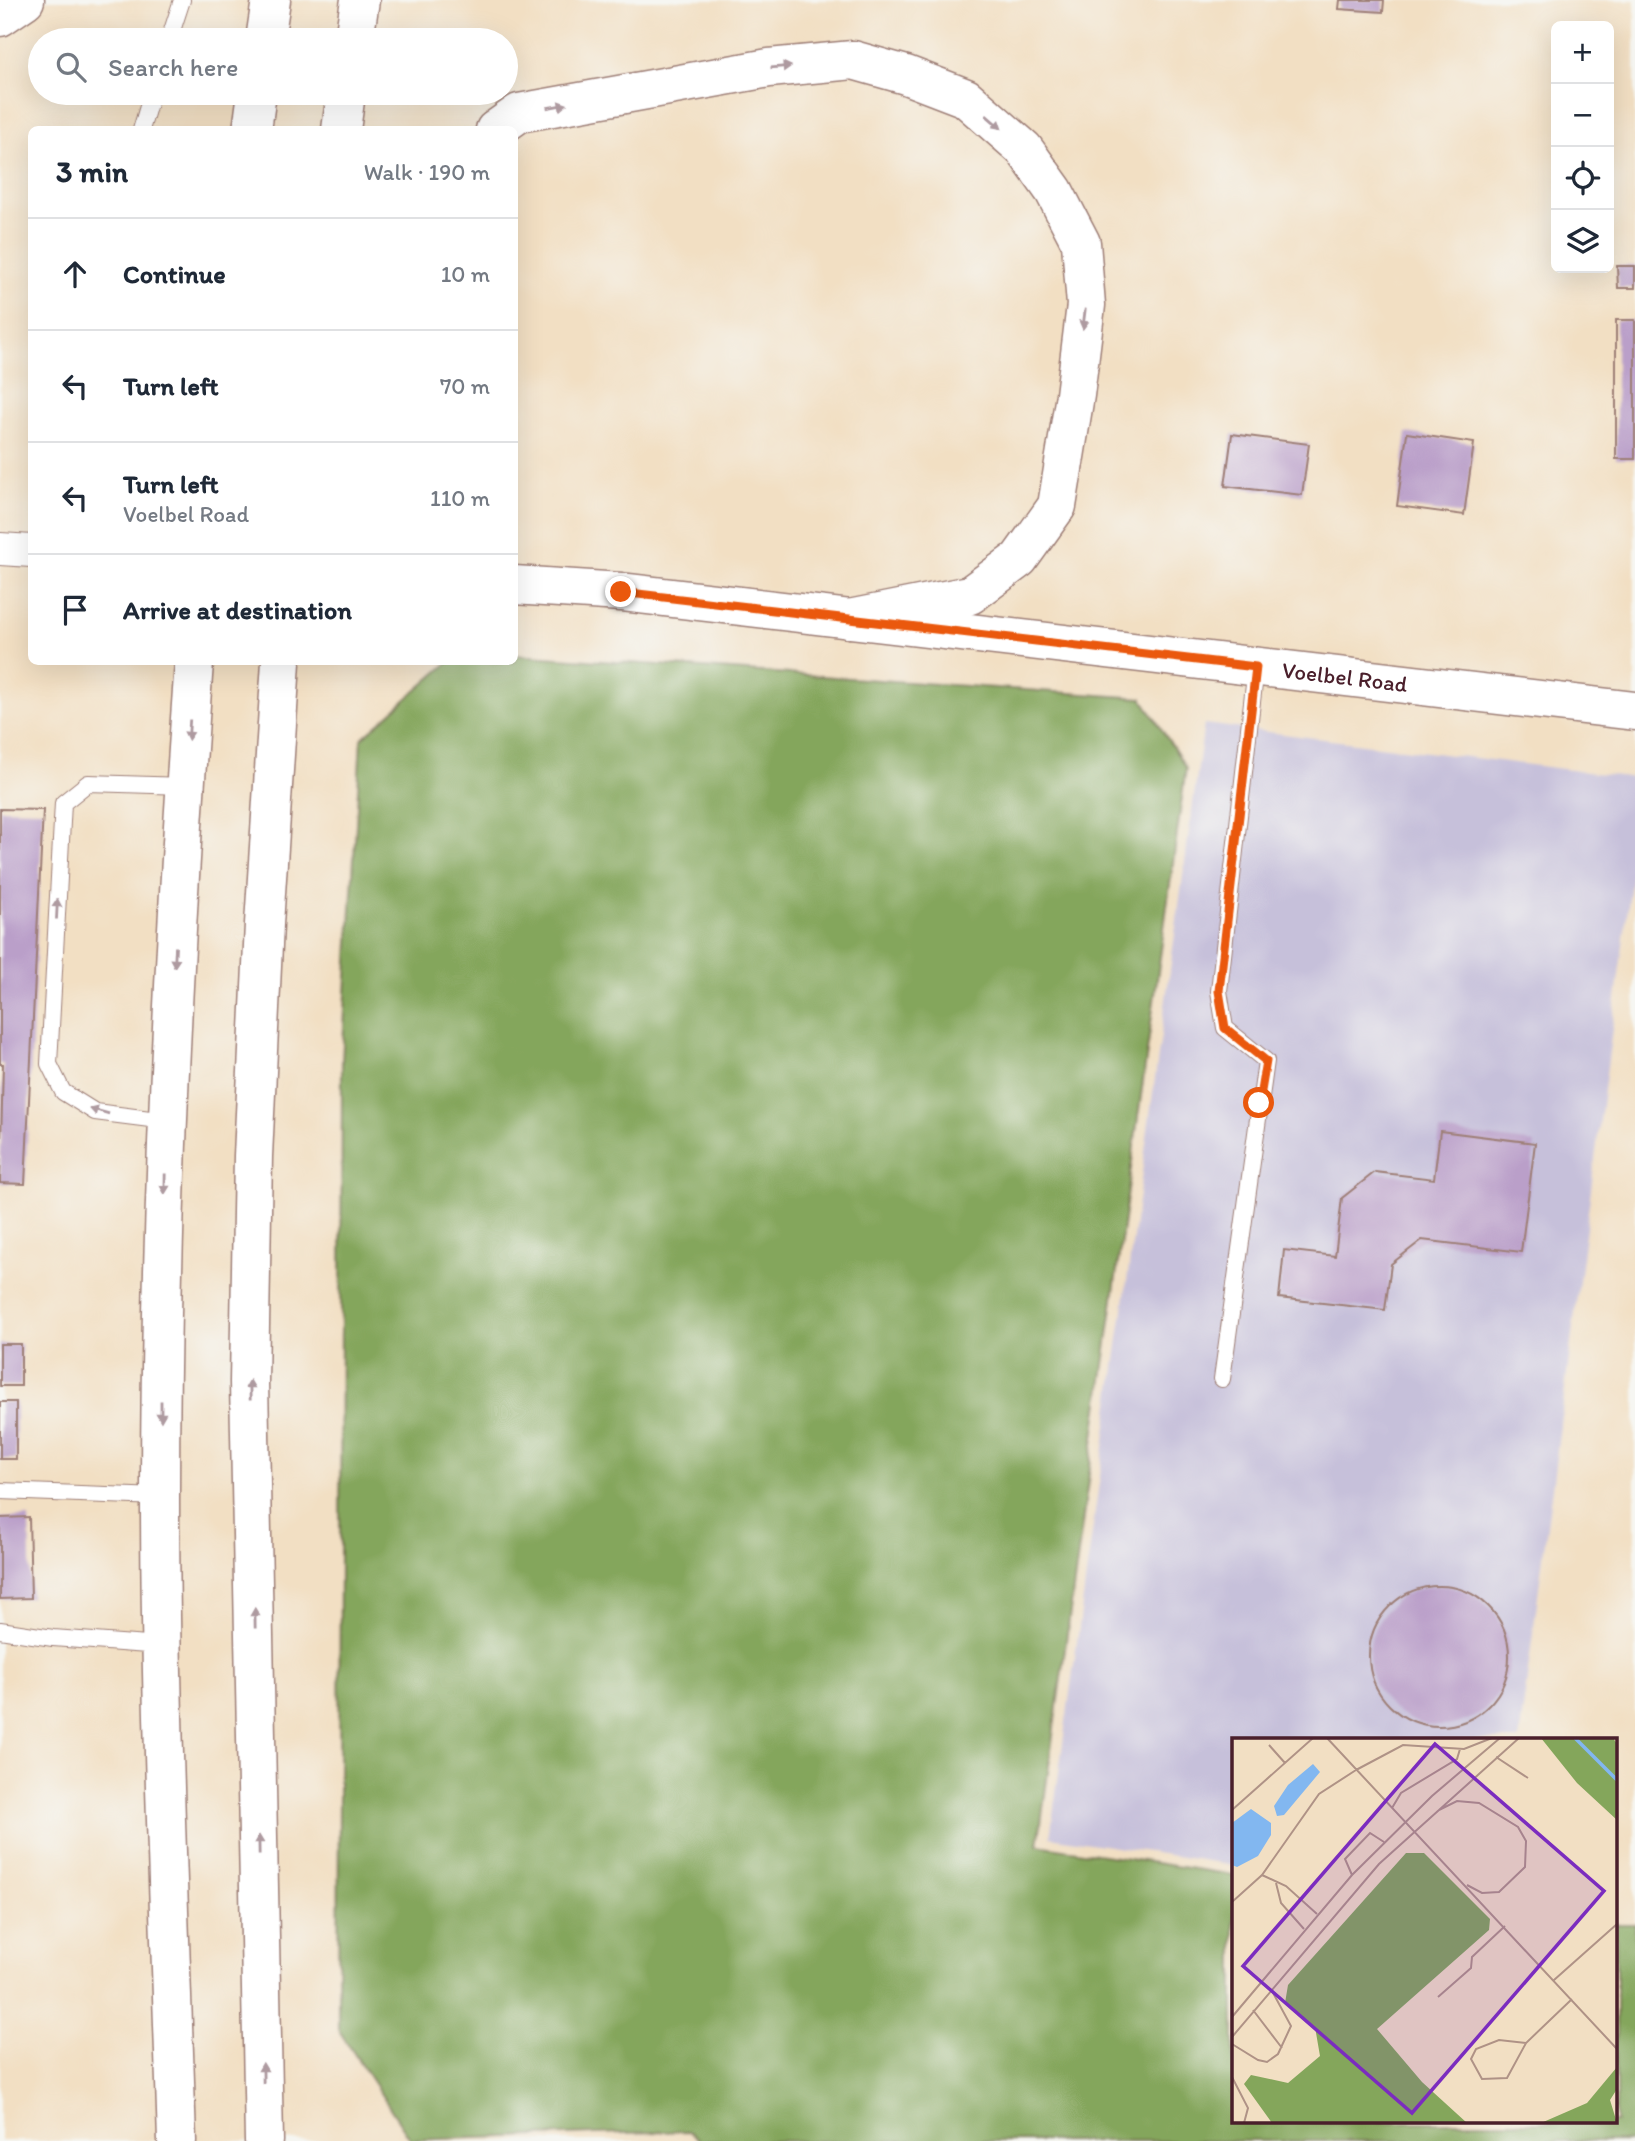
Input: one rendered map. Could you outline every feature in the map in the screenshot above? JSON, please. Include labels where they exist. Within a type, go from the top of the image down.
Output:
[{"type":"main road","points":[[0,17],[25,0]]},
{"type":"main road","points":[[267,28],[271,0]]},
{"type":"main road","points":[[356,28],[360,0]]},
{"type":"main road","points":[[501,126],[519,113],[769,68],[853,61],[906,75],[966,97],[1024,149],[1054,191],[1081,243],[1086,305],[1057,506],[1019,559],[971,595],[849,619]]},
{"type":"main road","points":[[253,126],[255,105]]},
{"type":"main road","points":[[342,126],[344,105]]},
{"type":"main road","name":"Voelbel Road","points":[[518,585],[621,592],[1635,711]]},
{"type":"main road","points":[[177,2141],[160,1497],[166,1121],[194,665]]},
{"type":"main road","points":[[269,2136],[249,1382],[254,1143],[264,924],[281,665]]},
{"type":"street","points":[[0,549],[28,551]]},
{"type":"lane","points":[[173,28],[182,0]]},
{"type":"lane","points":[[142,126],[148,105]]},
{"type":"lane","points":[[1222,1379],[1266,1061],[1225,1028],[1219,991],[1256,667]]},
{"type":"lane","points":[[166,1121],[95,1112],[63,1092],[49,1064],[63,803],[88,783],[185,786]]},
{"type":"lane","points":[[0,1491],[160,1497]]},
{"type":"lane","points":[[0,1630],[53,1638],[163,1646]]},
{"type":"shaded area","points":[[1204,724],[1635,778],[1635,853],[1519,1738],[1232,1738],[1232,1865],[1050,1837]]},
{"type":"green space","points":[[518,655],[1142,698],[1186,768],[1038,1845],[1232,1875],[1232,2124],[1618,2124],[1618,1924],[1635,1924],[1635,2141],[701,2141],[689,2131],[411,2140],[338,2029],[342,1061],[361,739],[446,665],[518,665]]},
{"type":"building","points":[[1340,0],[1384,0],[1383,12],[1339,9]]},
{"type":"building","points":[[1617,266],[1635,266],[1635,288],[1618,288]]},
{"type":"building","points":[[1616,320],[1635,320],[1635,459],[1616,459]]},
{"type":"building","points":[[1407,433],[1474,443],[1464,515],[1397,506]]},
{"type":"building","points":[[1232,434],[1309,444],[1302,495],[1225,486]]},
{"type":"building","points":[[0,809],[43,810],[25,1184],[0,1183],[3,1064],[0,1064]]},
{"type":"building","points":[[1440,1131],[1535,1143],[1521,1252],[1422,1240],[1391,1264],[1385,1310],[1279,1298],[1284,1250],[1335,1256],[1342,1198],[1375,1172],[1434,1179]]},
{"type":"building","points":[[0,1344],[21,1344],[21,1386],[0,1386]]},
{"type":"building","points":[[0,1402],[16,1402],[16,1459],[0,1459]]},
{"type":"building","points":[[29,1517],[31,1598],[0,1599],[0,1518]]},
{"type":"building","points":[[1439,1586],[1466,1591],[1489,1606],[1504,1629],[1509,1656],[1504,1683],[1489,1706],[1466,1721],[1439,1726],[1412,1721],[1389,1706],[1374,1683],[1369,1656],[1374,1629],[1389,1606],[1412,1591]]},
{"type":"route","points":[[621,592],[1256,667],[1219,991],[1225,1028],[1266,1061],[1259,1103]]}]
